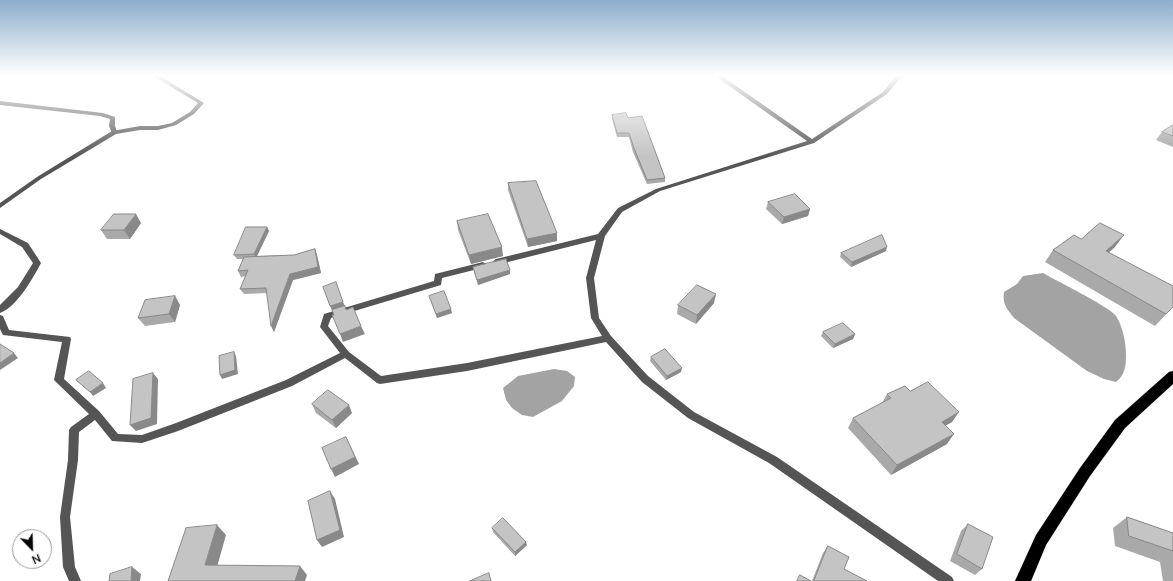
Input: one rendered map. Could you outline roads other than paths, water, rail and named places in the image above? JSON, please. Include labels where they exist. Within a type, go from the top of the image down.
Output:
[{"type":"highway","points":[[1023,581],[1041,540],[1085,472],[1115,430],[1173,376]]},
{"type":"street","points":[[1,103],[101,114],[113,118],[112,126],[114,132]]},
{"type":"street","points":[[0,206],[39,178],[114,132],[140,128],[158,128],[174,124],[192,113],[201,103]]},
{"type":"street","points":[[757,103],[812,142]]},
{"type":"street","points":[[870,103],[812,142],[658,190],[620,210],[601,236],[590,278],[594,318],[608,338],[645,379],[691,415],[773,460],[948,581]]},
{"type":"street","points":[[0,231],[25,246],[37,263],[26,283],[14,299],[0,310]]},
{"type":"street","points":[[601,236],[438,276],[438,283],[327,316],[324,327],[346,354],[380,380],[467,368],[608,338]]},
{"type":"street","points":[[0,318],[6,333],[67,339],[59,380],[96,414],[115,438],[142,439],[178,427],[289,383],[346,354]]},
{"type":"street","points":[[75,581],[69,567],[65,517],[74,460],[74,430],[96,414]]}]
